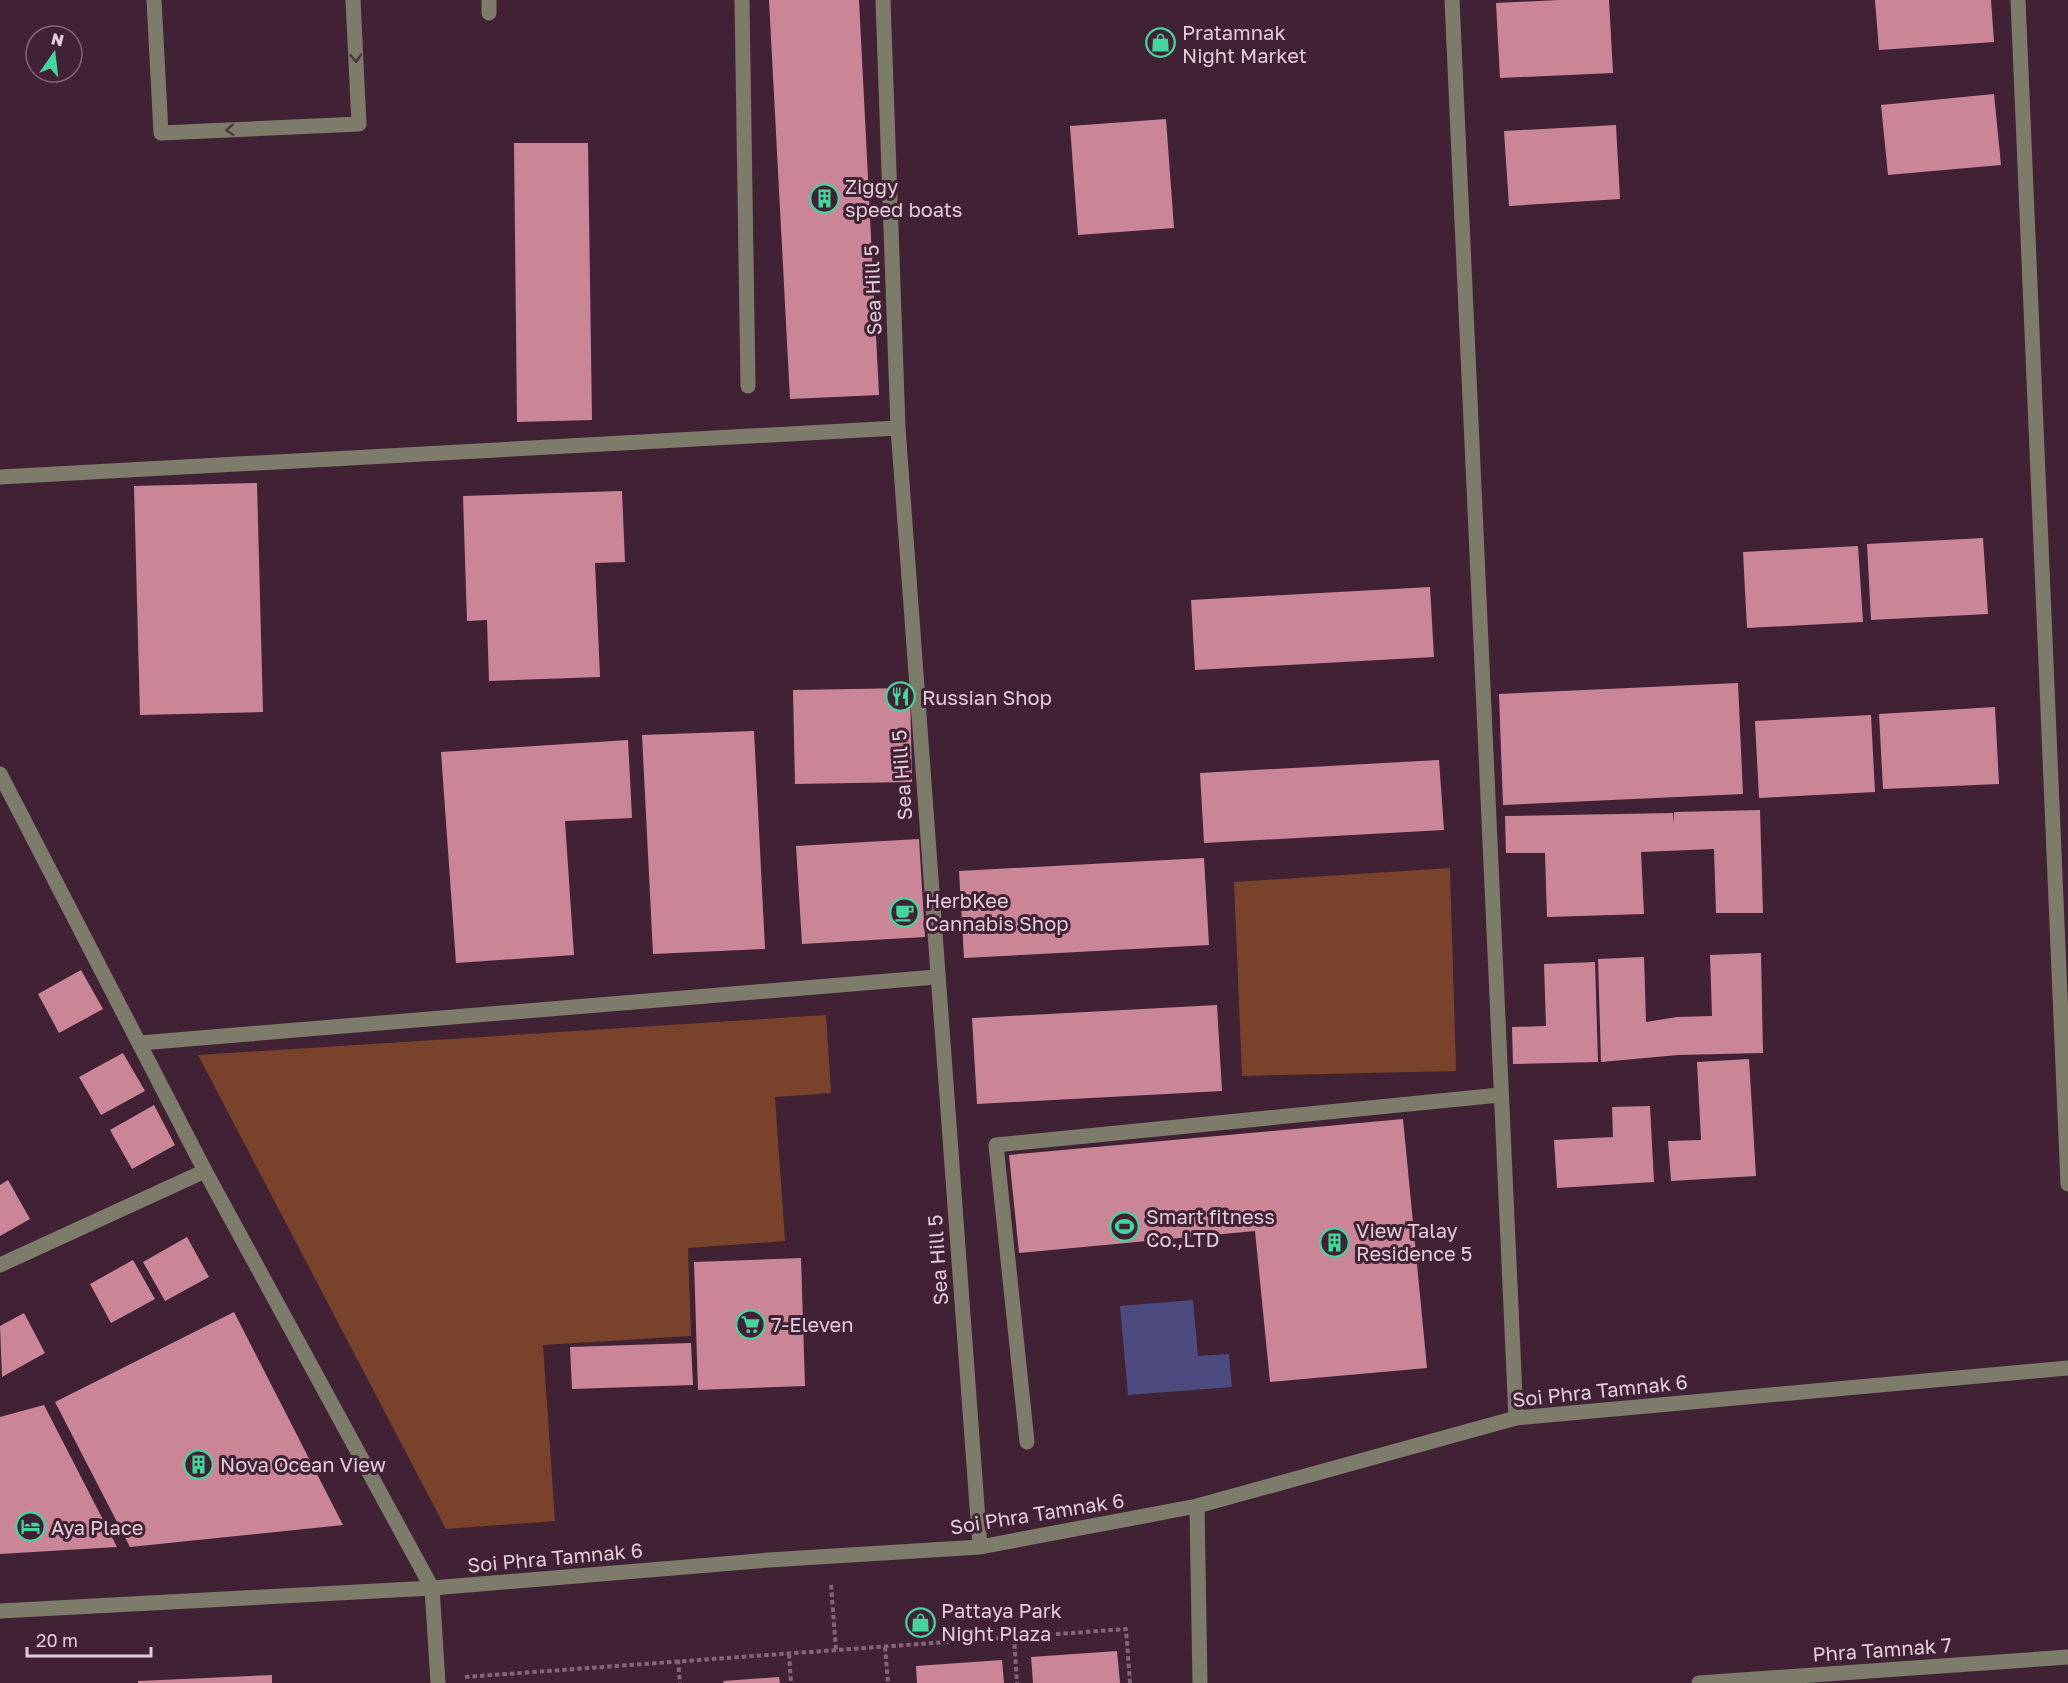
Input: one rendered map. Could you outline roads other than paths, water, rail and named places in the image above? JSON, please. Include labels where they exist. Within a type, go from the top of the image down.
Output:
[{"type":"street","points":[[154,0],[161,133],[359,123],[353,0]]},
{"type":"street","points":[[742,0],[748,386]]},
{"type":"street","name":"Sea Hill 5","points":[[883,0],[898,428],[936,977],[980,1547]]},
{"type":"street","points":[[1452,0],[1516,1418]]},
{"type":"street","points":[[2018,0],[2068,1184]]},
{"type":"street","points":[[0,477],[898,428]]},
{"type":"street","points":[[0,774],[205,1171],[432,1588],[438,1681]]},
{"type":"street","points":[[140,1043],[936,977]]},
{"type":"street","points":[[1027,1442],[996,1145],[1500,1095]]},
{"type":"street","points":[[0,1265],[205,1171]]},
{"type":"street","name":"Soi Phra Tamnak 6","points":[[0,1611],[432,1588],[770,1560],[980,1547],[1197,1506],[1516,1418],[2068,1368]]},
{"type":"street","points":[[1197,1506],[1200,1683]]},
{"type":"street","name":"Phra Tamnak 7","points":[[1699,1683],[2068,1657]]},
{"type":"place","name":"Pratamnak Night Market","points":[[1161,43]]},
{"type":"place","name":"Ziggy speed boats","points":[[824,198]]},
{"type":"place","name":"Russian Shop","points":[[901,697]]},
{"type":"place","name":"HerbKee Cannabis Shop","points":[[904,912]]},
{"type":"place","name":"Smart fitness Co.,LTD","points":[[1125,1227]]},
{"type":"place","name":"View Talay Residence 5","points":[[1335,1242]]},
{"type":"place","name":"7-Eleven","points":[[750,1324]]},
{"type":"place","name":"Nova Ocean View","points":[[199,1464]]},
{"type":"place","name":"Aya Place","points":[[30,1527]]},
{"type":"place","name":"Pattaya Park Night Plaza","points":[[920,1622]]}]
